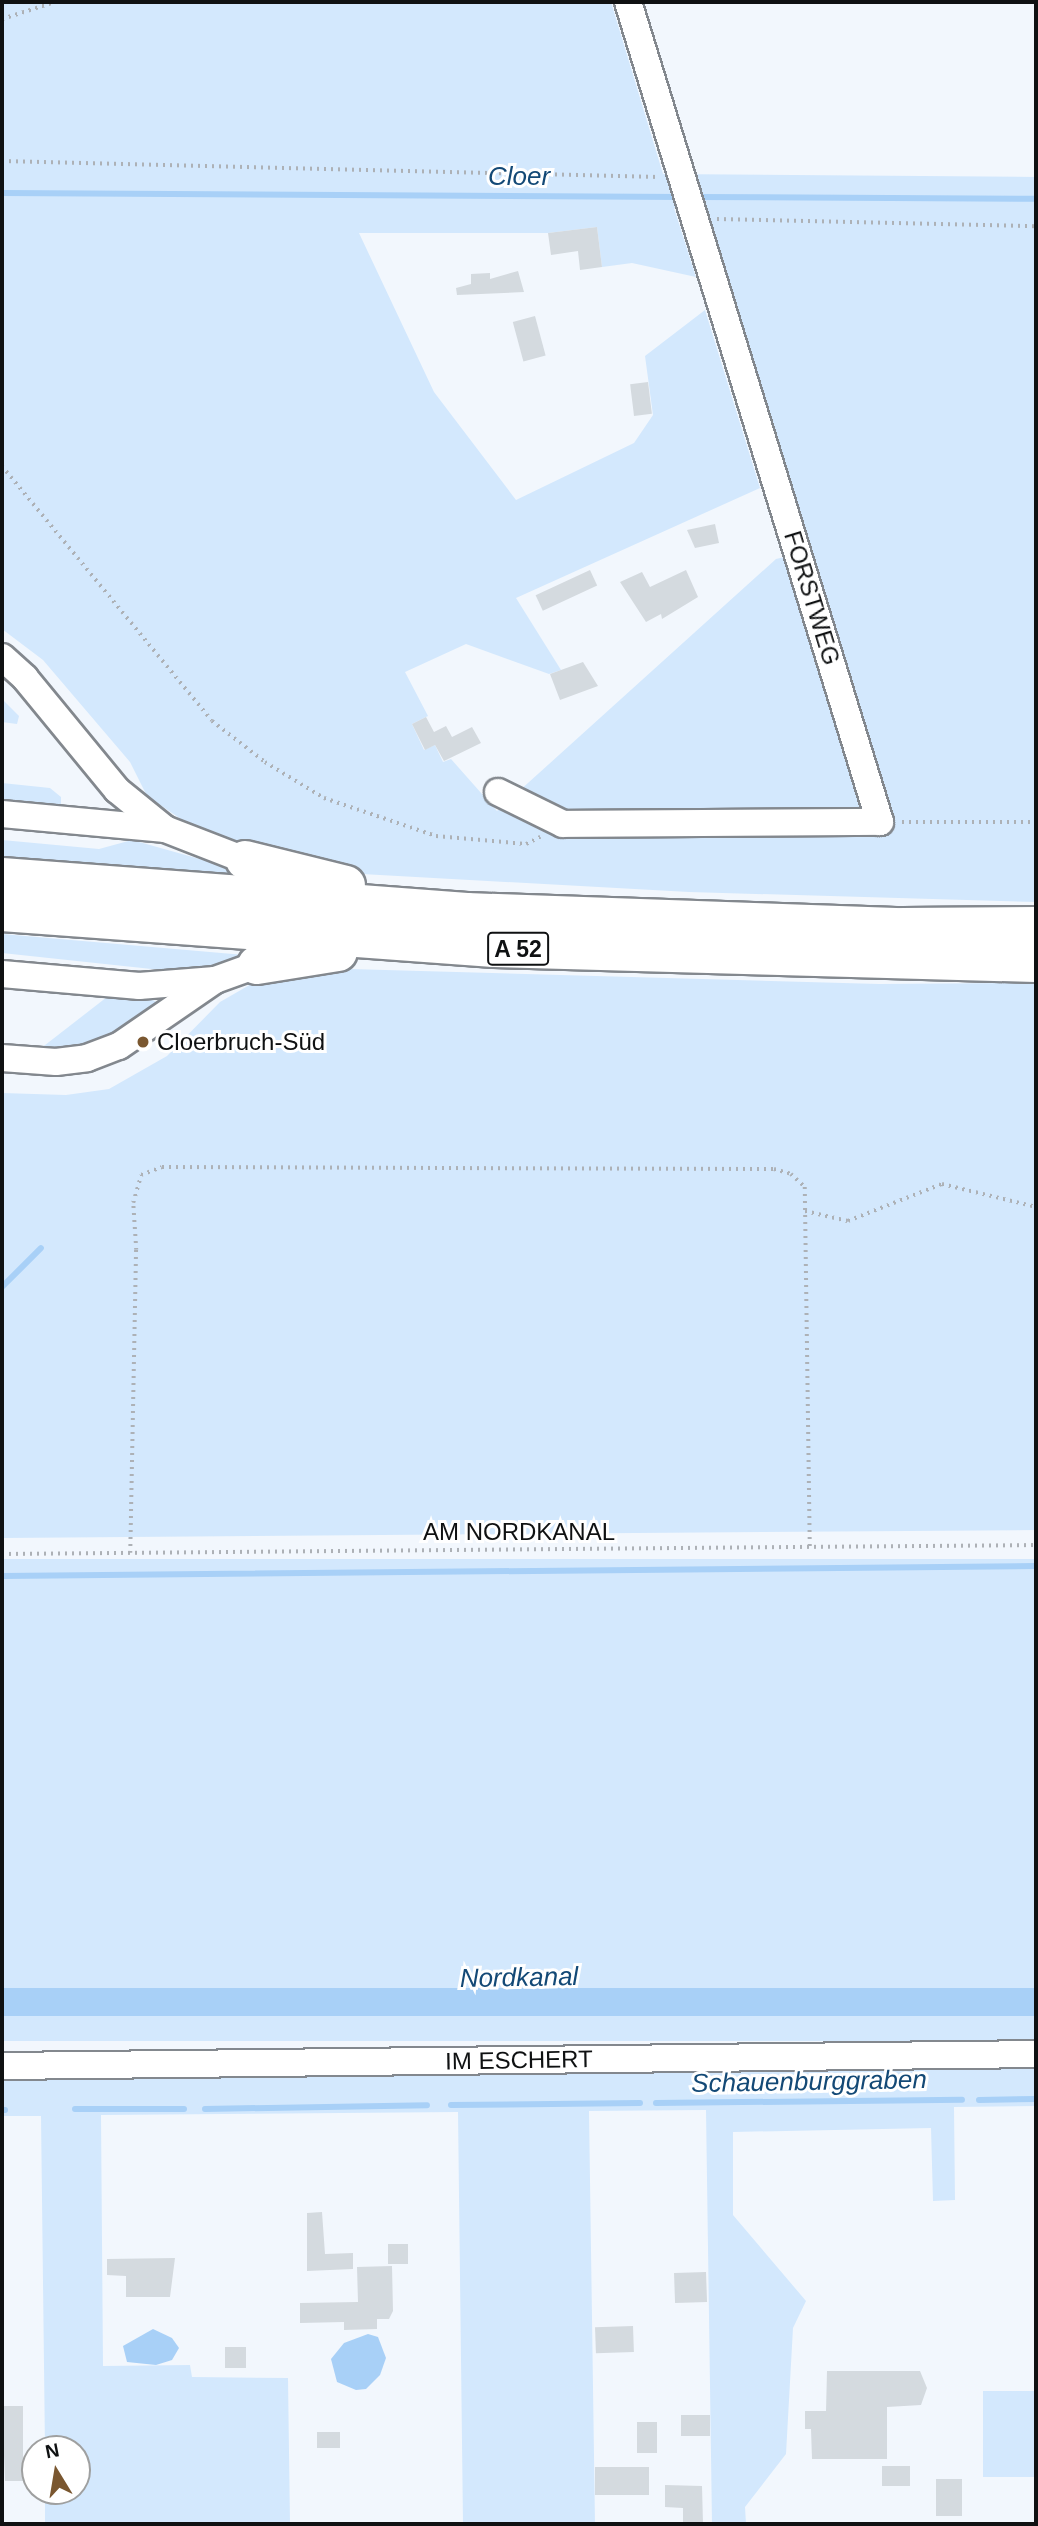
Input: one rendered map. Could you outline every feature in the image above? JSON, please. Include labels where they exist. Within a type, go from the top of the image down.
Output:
[{"type":"highway","points":[[245,860],[467,912]]},
{"type":"highway","name":"A 52","points":[[2,877],[467,912],[889,926],[1036,926]]},
{"type":"highway","name":"A 52","points":[[2,912],[494,948],[1036,962]]},
{"type":"highway","points":[[257,965],[356,950],[494,948]]},
{"type":"street","name":"FORSTWEG","points":[[628,2],[880,822]]},
{"type":"street","points":[[2,657],[25,678],[117,790],[165,830]]},
{"type":"street","points":[[498,792],[563,824],[880,822]]},
{"type":"street","points":[[2,814],[165,830],[245,860]]},
{"type":"street","points":[[2,1058],[56,1062],[87,1058],[118,1046],[215,980],[257,965]]},
{"type":"street","points":[[2,974],[139,986],[215,980]]},
{"type":"street","name":"IM ESCHERT","points":[[2,2066],[1036,2054]]},
{"type":"path","points":[[2,19],[55,2]]},
{"type":"path","points":[[2,161],[683,180]]},
{"type":"path","points":[[693,215],[1036,226]]},
{"type":"path","points":[[2,466],[212,720],[265,762],[324,798],[436,836],[526,844],[563,824]]},
{"type":"path","points":[[880,822],[1036,822]]},
{"type":"path","points":[[130,1553],[136,1250],[133,1203],[141,1175],[152,1168],[774,1169],[791,1174],[804,1188],[810,1547]]},
{"type":"path","points":[[805,1210],[848,1222],[942,1184],[1036,1206]]},
{"type":"path","name":"AM NORDKANAL","points":[[2,1554],[1036,1545]]},
{"type":"shaded area","points":[[2,2],[611,2],[663,174],[1036,177],[1036,902],[689,892],[344,873],[304,867],[197,830],[147,796],[130,762],[43,660],[2,629]],"holes":[[[674,208],[706,210],[810,551],[776,559],[497,811],[451,759],[443,762],[435,745],[424,750],[412,724],[428,716],[405,672],[466,644],[549,674],[561,670],[516,598],[760,488],[705,310],[645,356],[653,415],[634,443],[516,500],[434,392],[359,233],[548,233],[597,227],[602,267],[632,263],[696,277]]]},
{"type":"shaded area","points":[[2,699],[19,716],[17,724],[2,722]]},
{"type":"shaded area","points":[[2,783],[50,788],[61,797],[61,804],[51,808],[2,804]]},
{"type":"shaded area","points":[[2,840],[99,849],[132,840],[239,870],[237,875],[2,856]]},
{"type":"shaded area","points":[[2,934],[257,956],[201,971],[161,970],[2,953]]},
{"type":"shaded area","points":[[314,968],[879,984],[1036,983],[1036,1530],[2,1538],[2,1093],[66,1095],[109,1089],[167,1056],[220,1002],[260,979]]},
{"type":"shaded area","points":[[107,997],[145,998],[155,1001],[159,1010],[95,1049],[40,1049]]},
{"type":"shaded area","points":[[2,1559],[1036,1559],[1036,1988],[2,1988]]},
{"type":"shaded area","points":[[2,2016],[1036,2016],[1036,2041],[2,2041]]},
{"type":"shaded area","points":[[1036,2063],[1036,2106],[954,2107],[955,2200],[933,2201],[931,2128],[733,2132],[733,2215],[806,2301],[793,2328],[786,2454],[745,2507],[746,2524],[712,2524],[706,2110],[589,2111],[595,2524],[463,2524],[458,2112],[101,2115],[103,2366],[190,2365],[192,2377],[288,2378],[290,2524],[45,2524],[45,2505],[91,2505],[91,2435],[45,2435],[41,2116],[2,2116],[2,2075]]},
{"type":"shaded area","points":[[983,2391],[1036,2391],[1036,2477],[983,2477]]},
{"type":"water","points":[[2,1988],[1036,1988],[1036,2016],[2,2016]]},
{"type":"water","points":[[153,2329],[172,2338],[179,2348],[172,2360],[156,2365],[127,2362],[123,2346]]},
{"type":"water","points":[[368,2334],[378,2337],[386,2358],[380,2375],[366,2389],[356,2390],[337,2382],[331,2359],[344,2343]]},
{"type":"building","points":[[597,227],[602,267],[580,270],[578,251],[551,255],[548,233]]},
{"type":"building","points":[[518,271],[524,292],[457,295],[456,288],[471,284],[471,274],[490,273],[490,279]]},
{"type":"building","points":[[535,316],[546,356],[523,362],[513,322]]},
{"type":"building","points":[[648,382],[652,414],[634,416],[630,384]]},
{"type":"building","points":[[715,524],[719,543],[695,548],[687,530]]},
{"type":"building","points":[[590,570],[597,585],[543,611],[536,595]]},
{"type":"building","points":[[686,570],[698,597],[662,619],[661,614],[646,622],[620,582],[642,572],[650,587]]},
{"type":"building","points":[[583,662],[598,686],[560,700],[550,674]]},
{"type":"building","points":[[426,717],[434,732],[446,726],[452,737],[472,727],[481,743],[444,761],[435,745],[425,750],[412,724]]},
{"type":"building","points":[[322,2212],[325,2254],[353,2253],[353,2269],[307,2271],[307,2213]]},
{"type":"building","points":[[388,2244],[408,2244],[408,2264],[388,2264]]},
{"type":"building","points":[[175,2258],[170,2297],[126,2297],[126,2276],[107,2275],[107,2259]]},
{"type":"building","points":[[392,2266],[393,2311],[389,2319],[377,2319],[377,2329],[344,2330],[344,2322],[300,2323],[300,2303],[358,2302],[357,2267]]},
{"type":"building","points":[[706,2272],[707,2302],[675,2303],[674,2273]]},
{"type":"building","points":[[633,2326],[634,2352],[596,2353],[595,2327]]},
{"type":"building","points":[[225,2347],[246,2347],[246,2368],[225,2368]]},
{"type":"building","points":[[827,2371],[920,2371],[927,2388],[921,2405],[887,2407],[887,2459],[812,2459],[811,2429],[805,2429],[805,2411],[826,2411]]},
{"type":"building","points":[[2,2406],[23,2406],[21,2481],[5,2481]]},
{"type":"building","points":[[681,2415],[710,2415],[710,2436],[681,2436]]},
{"type":"building","points":[[637,2422],[657,2422],[657,2453],[637,2453]]},
{"type":"building","points":[[317,2432],[340,2432],[340,2448],[317,2448]]},
{"type":"building","points":[[882,2466],[910,2466],[910,2486],[882,2486]]},
{"type":"building","points":[[595,2467],[649,2467],[649,2495],[595,2495]]},
{"type":"building","points":[[936,2479],[962,2479],[962,2516],[936,2516]]},
{"type":"building","points":[[665,2485],[702,2486],[703,2524],[683,2524],[683,2508],[665,2507]]},
{"type":"waterway","name":"Cloer","points":[[2,193],[681,197]]},
{"type":"waterway","name":"Cloer","points":[[695,197],[1036,199]]},
{"type":"waterway","points":[[2,1287],[41,1248]]},
{"type":"waterway","points":[[2,1576],[1036,1566]]},
{"type":"waterway","name":"Schauenburggraben","points":[[979,2100],[1036,2099]]},
{"type":"waterway","name":"Schauenburggraben","points":[[656,2103],[962,2100]]},
{"type":"waterway","name":"Schauenburggraben","points":[[451,2105],[640,2103]]},
{"type":"waterway","name":"Schauenburggraben","points":[[205,2109],[427,2105]]},
{"type":"waterway","name":"Schauenburggraben","points":[[75,2109],[184,2109]]},
{"type":"place","name":"Cloerbruch-Süd","points":[[143,1042]]},
{"type":"water label","name":"Nordkanal","points":[[519,1978]]}]
